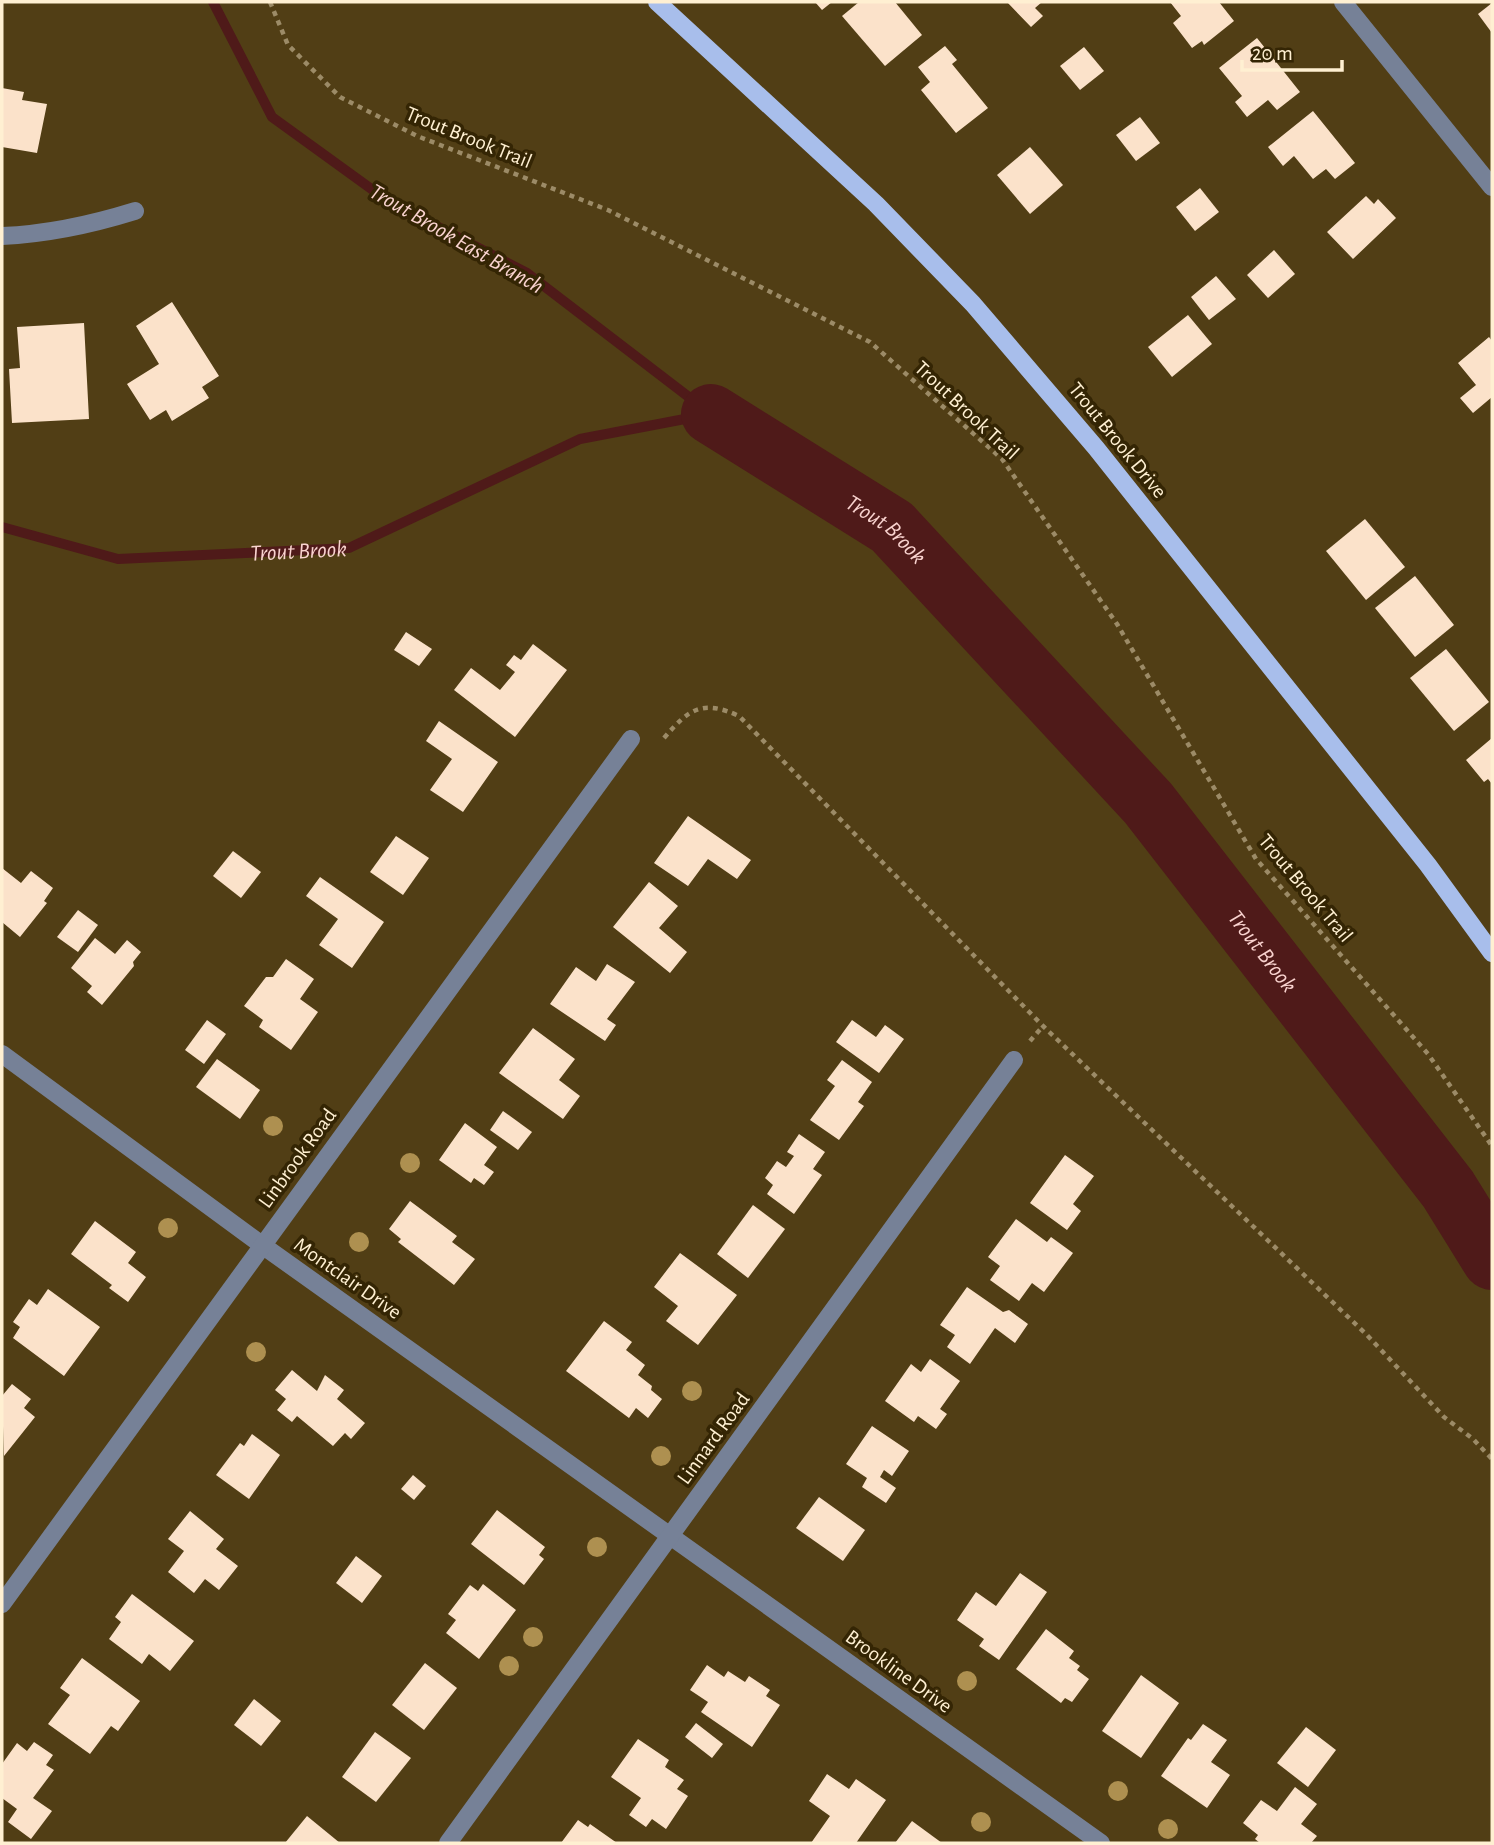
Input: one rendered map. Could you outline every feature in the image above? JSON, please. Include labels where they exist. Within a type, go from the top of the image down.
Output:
[{"type":"main road","name":"Trout Brook Drive","points":[[657,2],[876,204],[973,304],[1105,458],[1428,865],[1492,953]]},
{"type":"street","points":[[1343,2],[1492,187]]},
{"type":"street","points":[[2,236],[44,234],[85,227],[135,211]]},
{"type":"street","name":"Linbrook Road","points":[[2,1604],[631,739]]},
{"type":"street","name":"Montclair Drive","points":[[2,1054],[262,1245],[670,1535]]},
{"type":"street","name":"Linnard Road","points":[[448,1843],[1014,1060]]},
{"type":"street","name":"Brookline Drive","points":[[670,1535],[1101,1843]]},
{"type":"path","name":"Trout Brook Trail","points":[[270,2],[288,45],[340,97],[417,136],[608,210],[870,342],[1002,459],[1117,624],[1256,859],[1428,1054],[1492,1146]]},
{"type":"path","points":[[664,738],[683,715],[694,710],[720,707],[739,716],[1043,1026],[1366,1334],[1444,1417],[1473,1439],[1492,1459]]},
{"type":"building","points":[[815,2],[832,2],[822,10]]},
{"type":"building","points":[[859,2],[895,2],[922,35],[885,66],[842,16]]},
{"type":"building","points":[[1007,2],[1042,2],[1035,8],[1043,16],[1031,27]]},
{"type":"building","points":[[1170,2],[1219,2],[1234,21],[1204,45],[1202,41],[1192,48],[1173,23],[1181,16]]},
{"type":"building","points":[[1492,3],[1492,33],[1478,14]]},
{"type":"building","points":[[1257,38],[1300,92],[1277,110],[1268,100],[1247,117],[1235,102],[1242,96],[1219,68]]},
{"type":"building","points":[[945,46],[957,60],[952,64],[988,108],[956,133],[921,90],[930,82],[918,67]]},
{"type":"building","points":[[1084,47],[1104,71],[1080,90],[1060,66]]},
{"type":"building","points":[[2,88],[24,92],[22,100],[47,104],[37,153],[2,147]]},
{"type":"building","points":[[1313,111],[1355,163],[1335,179],[1326,169],[1313,179],[1294,156],[1283,166],[1268,147]]},
{"type":"building","points":[[1140,117],[1160,143],[1136,161],[1116,135]]},
{"type":"building","points":[[1030,147],[1063,185],[1030,214],[997,175]]},
{"type":"building","points":[[1200,188],[1219,212],[1195,231],[1176,207]]},
{"type":"building","points":[[1366,196],[1374,204],[1378,199],[1396,218],[1353,259],[1327,232]]},
{"type":"building","points":[[1274,250],[1295,274],[1268,298],[1247,275]]},
{"type":"building","points":[[1216,276],[1236,299],[1209,320],[1191,297]]},
{"type":"building","points":[[172,302],[219,376],[202,387],[209,398],[172,421],[166,410],[150,420],[127,384],[159,364],[136,326]]},
{"type":"building","points":[[1188,315],[1212,344],[1172,377],[1148,347]]},
{"type":"building","points":[[84,323],[89,419],[12,423],[9,369],[20,368],[17,327]]},
{"type":"building","points":[[1489,337],[1492,341],[1492,397],[1473,413],[1460,398],[1476,385],[1458,363]]},
{"type":"building","points":[[1365,519],[1405,567],[1366,600],[1326,551]]},
{"type":"building","points":[[1415,576],[1454,625],[1415,657],[1375,608]]},
{"type":"building","points":[[406,632],[432,649],[419,666],[394,650]]},
{"type":"building","points":[[533,644],[567,670],[515,737],[454,690],[471,668],[500,690],[515,672],[506,665],[514,655],[521,660]]},
{"type":"building","points":[[1446,649],[1489,702],[1454,731],[1410,678]]},
{"type":"building","points":[[439,721],[498,762],[463,812],[430,790],[452,759],[426,741]]},
{"type":"building","points":[[1492,738],[1492,784],[1488,779],[1484,782],[1466,760]]},
{"type":"building","points":[[688,816],[751,860],[737,879],[708,859],[688,886],[654,863]]},
{"type":"building","points":[[396,836],[429,858],[403,895],[370,872]]},
{"type":"building","points":[[233,851],[261,872],[241,898],[213,876]]},
{"type":"building","points":[[2,868],[21,883],[31,871],[53,888],[44,901],[47,903],[20,937],[2,922]]},
{"type":"building","points":[[320,877],[384,922],[352,968],[319,945],[338,919],[306,896]]},
{"type":"building","points":[[649,882],[678,906],[659,928],[687,952],[670,973],[613,927]]},
{"type":"building","points":[[78,910],[98,925],[78,952],[57,937]]},
{"type":"building","points":[[95,938],[115,954],[127,940],[141,952],[133,962],[134,966],[102,1005],[87,992],[92,986],[71,968]]},
{"type":"building","points":[[286,959],[314,979],[300,999],[318,1012],[291,1050],[259,1027],[263,1020],[244,1006],[266,977],[273,977]]},
{"type":"building","points":[[607,964],[635,982],[607,1019],[616,1025],[605,1041],[550,1004],[576,967],[596,981]]},
{"type":"building","points":[[207,1020],[226,1034],[204,1064],[185,1050]]},
{"type":"building","points":[[852,1020],[876,1037],[885,1025],[904,1039],[879,1073],[836,1042]]},
{"type":"building","points":[[533,1028],[575,1059],[559,1080],[580,1096],[563,1119],[499,1073]]},
{"type":"building","points":[[217,1059],[260,1090],[240,1119],[196,1087]]},
{"type":"building","points":[[842,1060],[872,1082],[858,1102],[864,1106],[839,1140],[810,1120],[835,1086],[827,1080]]},
{"type":"building","points":[[503,1111],[532,1132],[518,1150],[490,1130]]},
{"type":"building","points":[[465,1123],[497,1147],[484,1165],[494,1172],[484,1185],[474,1178],[471,1183],[439,1160]]},
{"type":"building","points":[[799,1134],[825,1152],[813,1169],[822,1175],[794,1214],[767,1194],[773,1185],[765,1178],[777,1161],[786,1167],[794,1156],[787,1152]]},
{"type":"building","points":[[1065,1155],[1094,1176],[1073,1204],[1081,1211],[1067,1230],[1030,1203]]},
{"type":"building","points":[[410,1201],[457,1236],[452,1242],[475,1259],[454,1285],[398,1242],[401,1239],[389,1229]]},
{"type":"building","points":[[753,1205],[785,1229],[748,1278],[717,1254]]},
{"type":"building","points":[[1016,1219],[1047,1242],[1051,1237],[1073,1253],[1044,1292],[1032,1283],[1019,1301],[990,1280],[1000,1266],[988,1257]]},
{"type":"building","points":[[95,1221],[136,1252],[128,1263],[146,1277],[128,1302],[109,1288],[112,1285],[71,1254]]},
{"type":"building","points":[[680,1253],[737,1295],[698,1345],[666,1321],[678,1306],[654,1287]]},
{"type":"building","points":[[967,1287],[1003,1312],[1009,1310],[1028,1324],[1015,1343],[995,1328],[970,1364],[947,1347],[955,1335],[940,1325]]},
{"type":"building","points":[[48,1289],[100,1327],[64,1376],[13,1338],[20,1327],[13,1322],[29,1299],[37,1305]]},
{"type":"building","points":[[604,1321],[632,1342],[626,1350],[645,1365],[638,1375],[652,1386],[651,1390],[662,1399],[648,1418],[636,1408],[629,1418],[566,1371]]},
{"type":"building","points":[[930,1359],[960,1381],[940,1409],[947,1414],[936,1429],[918,1416],[914,1422],[885,1401],[911,1364],[921,1372]]},
{"type":"building","points":[[292,1370],[317,1391],[325,1375],[344,1390],[337,1399],[365,1423],[351,1439],[345,1433],[333,1446],[297,1416],[292,1422],[277,1410],[286,1399],[275,1390]]},
{"type":"building","points":[[12,1384],[31,1399],[24,1408],[35,1417],[4,1456],[2,1396]]},
{"type":"building","points":[[872,1426],[909,1451],[892,1476],[884,1470],[880,1477],[896,1488],[886,1503],[862,1487],[867,1478],[846,1464]]},
{"type":"building","points":[[252,1434],[280,1455],[249,1499],[216,1475],[240,1443],[244,1446]]},
{"type":"building","points":[[413,1475],[426,1486],[414,1500],[401,1489]]},
{"type":"building","points":[[819,1497],[865,1530],[843,1561],[796,1528]]},
{"type":"building","points":[[497,1510],[545,1547],[539,1555],[544,1559],[524,1585],[471,1544]]},
{"type":"building","points":[[190,1511],[224,1539],[216,1549],[238,1566],[219,1590],[205,1579],[194,1593],[168,1572],[184,1551],[168,1539]]},
{"type":"building","points":[[356,1556],[382,1576],[362,1603],[336,1583]]},
{"type":"building","points":[[1020,1573],[1047,1592],[999,1660],[979,1646],[984,1639],[957,1620],[976,1592],[996,1606]]},
{"type":"building","points":[[483,1584],[516,1610],[479,1659],[446,1633],[456,1620],[448,1614],[470,1585],[478,1591]]},
{"type":"building","points":[[132,1594],[194,1641],[170,1671],[149,1654],[142,1664],[109,1639],[121,1622],[115,1617]]},
{"type":"building","points":[[1046,1629],[1074,1651],[1069,1658],[1080,1666],[1077,1670],[1089,1679],[1072,1702],[1065,1698],[1061,1703],[1016,1669]]},
{"type":"building","points":[[82,1658],[140,1701],[118,1731],[111,1726],[90,1754],[48,1724],[70,1695],[60,1688]]},
{"type":"building","points":[[425,1663],[457,1688],[424,1730],[392,1705]]},
{"type":"building","points":[[707,1665],[724,1677],[728,1671],[745,1682],[749,1676],[770,1690],[766,1696],[780,1705],[752,1747],[701,1712],[708,1702],[690,1690]]},
{"type":"building","points":[[1141,1675],[1179,1703],[1141,1758],[1102,1731]]},
{"type":"building","points":[[254,1699],[281,1721],[261,1746],[234,1725]]},
{"type":"building","points":[[696,1723],[723,1744],[712,1758],[685,1737]]},
{"type":"building","points":[[1203,1724],[1227,1740],[1211,1762],[1230,1775],[1207,1808],[1161,1776],[1188,1738],[1191,1740]]},
{"type":"building","points":[[1306,1727],[1336,1750],[1308,1787],[1277,1763]]},
{"type":"building","points":[[375,1732],[411,1758],[376,1802],[342,1777]]},
{"type":"building","points":[[638,1739],[669,1760],[665,1767],[684,1780],[677,1789],[688,1796],[666,1829],[652,1819],[646,1827],[629,1815],[641,1798],[611,1777]]},
{"type":"building","points":[[34,1742],[53,1755],[46,1765],[54,1770],[33,1798],[52,1811],[31,1839],[8,1822],[17,1809],[2,1798],[2,1764],[17,1743],[27,1751]]},
{"type":"building","points":[[827,1774],[849,1789],[856,1779],[886,1800],[856,1843],[811,1843],[830,1816],[809,1801]]},
{"type":"building","points":[[1295,1787],[1317,1804],[1301,1824],[1317,1836],[1311,1843],[1260,1843],[1255,1839],[1258,1835],[1243,1823],[1261,1800],[1277,1811]]},
{"type":"building","points":[[307,1816],[340,1843],[285,1843]]},
{"type":"building","points":[[578,1820],[588,1827],[590,1824],[617,1843],[561,1843]]},
{"type":"building","points":[[912,1821],[942,1843],[895,1843]]},
{"type":"waterway","name":"Trout Brook East Branch","points":[[213,2],[272,117],[388,201],[527,273],[711,414]]},
{"type":"waterway","name":"Trout Brook","points":[[2,527],[118,559],[349,548],[580,439],[711,414]]},
{"type":"waterway","name":"Trout Brook","points":[[711,414],[892,527],[1148,803],[1448,1189],[1492,1260]]}]
